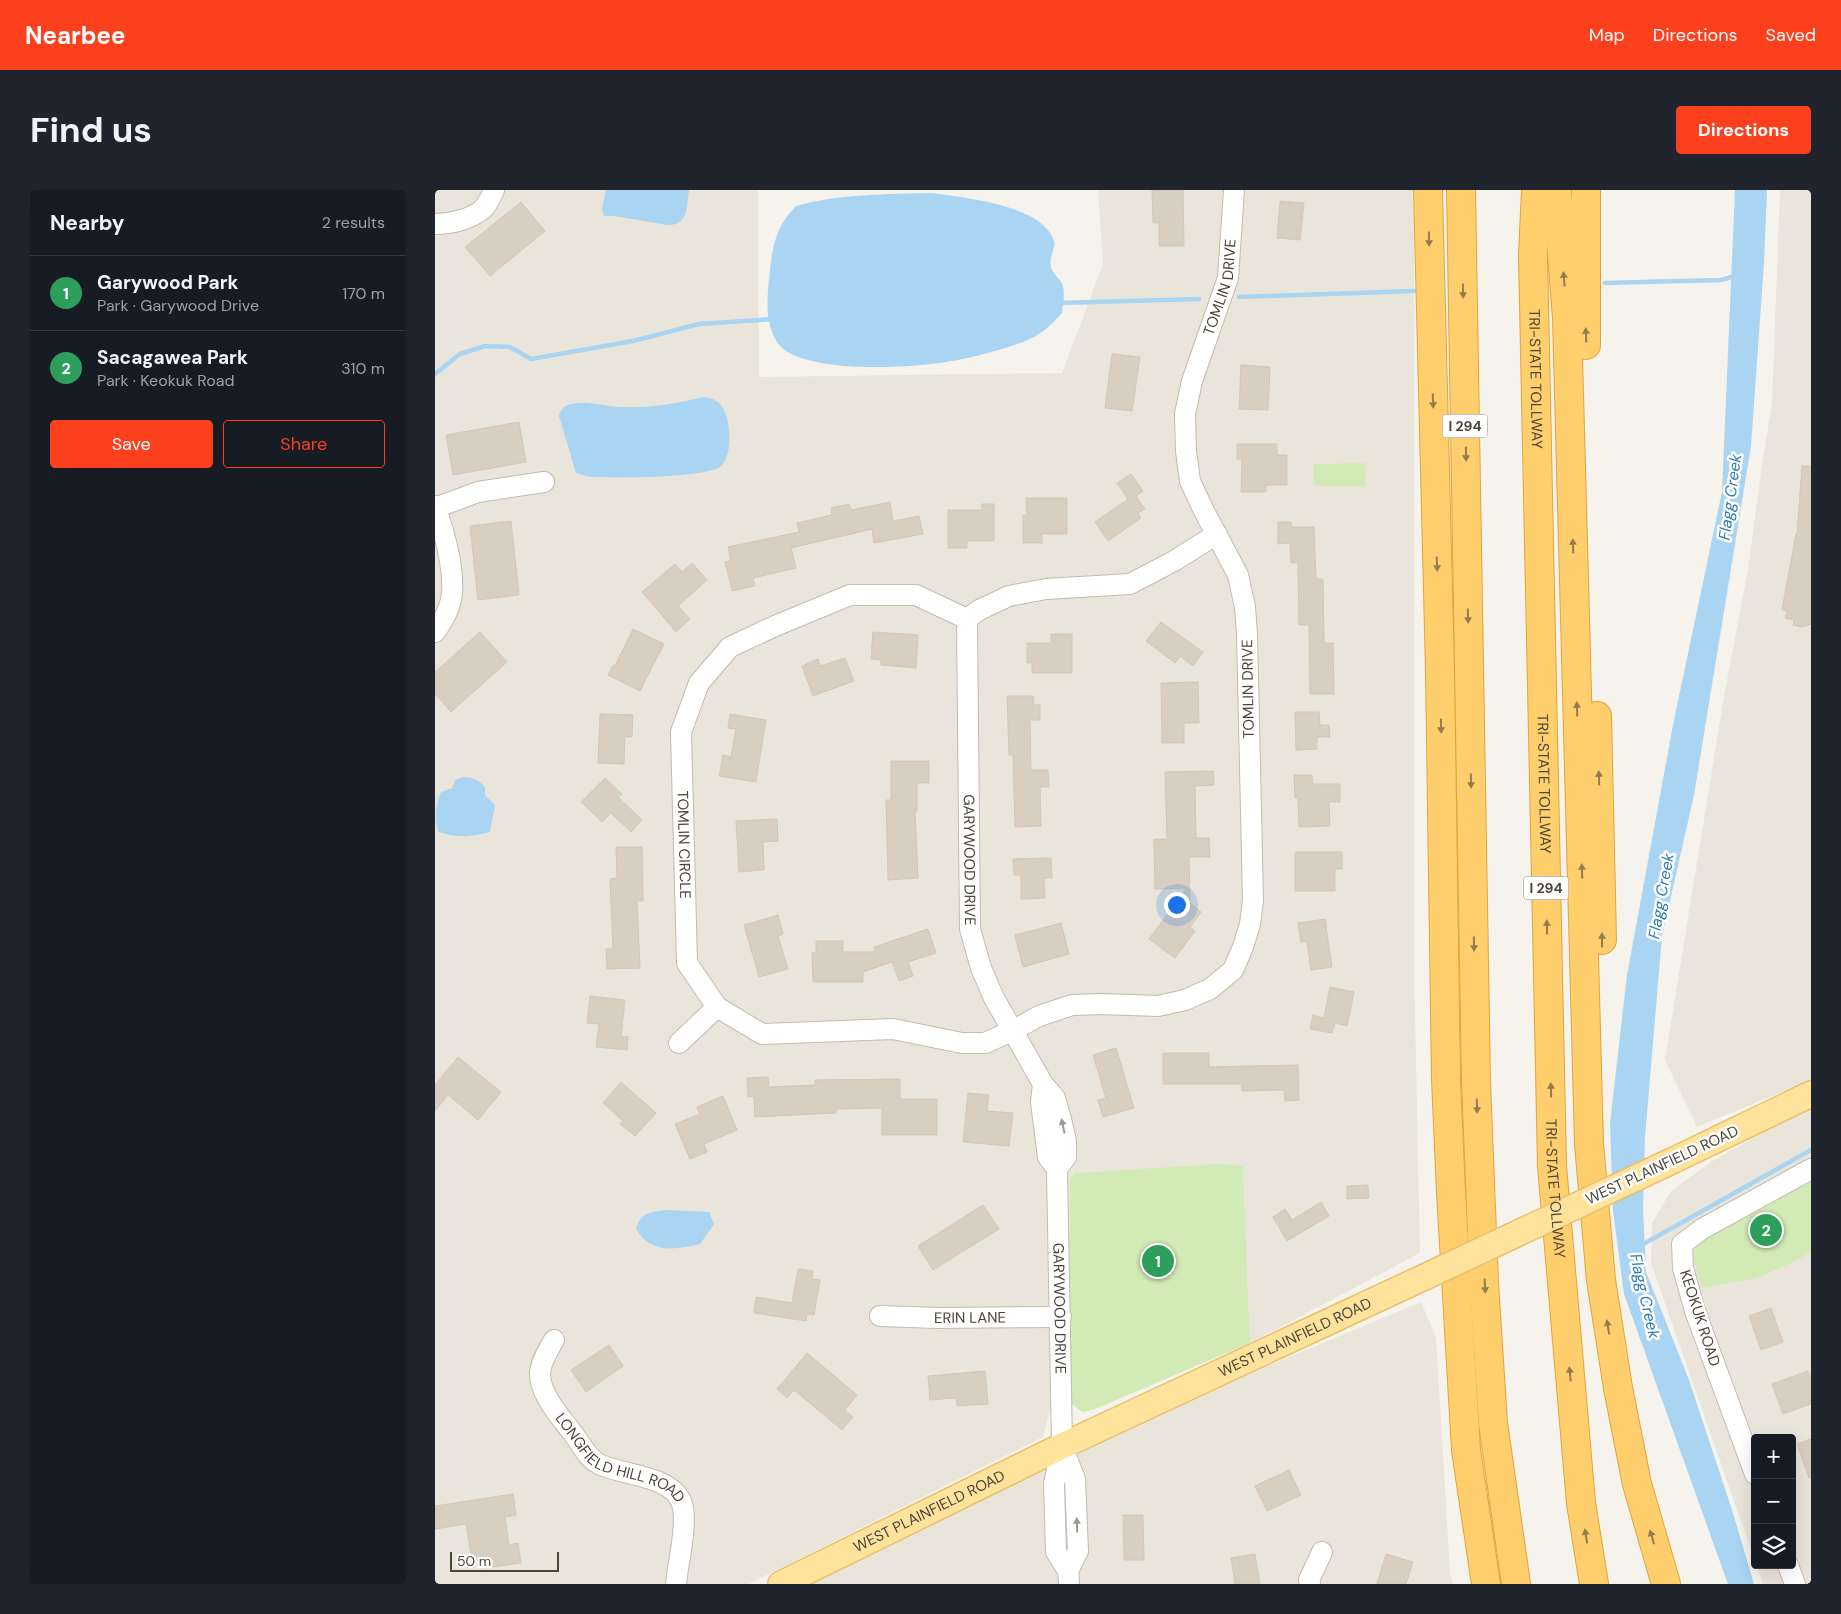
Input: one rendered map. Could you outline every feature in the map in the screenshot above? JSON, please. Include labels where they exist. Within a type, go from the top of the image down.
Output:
[{"type":"highway","name":"I 294","points":[[1428,190],[1441,670],[1446,1069],[1451,1192],[1466,1450],[1486,1584]]},
{"type":"highway","name":"I 294","points":[[1461,190],[1476,1072],[1484,1283],[1493,1423],[1516,1584]]},
{"type":"highway","name":"TRI-STATE TOLLWAY","points":[[1536,190],[1533,265],[1552,1166],[1581,1503],[1593,1584]]},
{"type":"highway","points":[[1557,190],[1567,318],[1589,1144],[1601,1280],[1618,1388],[1637,1484],[1665,1584]]},
{"type":"highway","points":[[1586,190],[1585,312],[1602,896],[1602,1105],[1589,1144]]},
{"type":"main road","name":"WEST PLAINFIELD ROAD","points":[[793,1581],[1062,1446],[1811,1094]]},
{"type":"street","points":[[435,224],[446,224],[466,218],[484,208],[494,190]]},
{"type":"street","name":"TOMLIN DRIVE","points":[[1014,1030],[1039,1016],[1072,1005],[1158,1006],[1185,1000],[1210,989],[1233,970],[1250,924],[1253,900],[1245,607],[1238,575],[1190,481],[1186,451],[1185,414],[1192,381],[1228,278],[1234,190]]},
{"type":"street","points":[[435,632],[444,619],[452,594],[448,556],[435,507],[478,492],[544,482]]},
{"type":"street","points":[[973,614],[1009,596],[1046,589],[1130,584],[1174,561],[1217,534]]},
{"type":"street","name":"TOMLIN CIRCLE","points":[[973,614],[917,595],[849,595],[730,647],[699,683],[681,732],[687,963],[717,1007],[762,1034],[893,1029],[962,1043],[985,1043],[1014,1030]]},
{"type":"street","name":"GARYWOOD DRIVE","points":[[973,614],[970,929],[981,968],[994,998],[1014,1030],[1043,1084],[1041,1102],[1048,1157],[1057,1169],[1062,1446],[1054,1484],[1056,1552],[1068,1578]]},
{"type":"street","points":[[679,1043],[717,1007]]},
{"type":"street","name":"KEOKUK ROAD","points":[[1751,1463],[1695,1311],[1683,1268],[1682,1244],[1702,1229],[1811,1169]]},
{"type":"street","name":"ERIN LANE","points":[[880,1316],[938,1318],[1061,1317]]},
{"type":"street","name":"LONGFIELD HILL ROAD","points":[[554,1340],[543,1361],[540,1372],[543,1384],[551,1405],[589,1456],[597,1463],[622,1473],[660,1482],[673,1490],[682,1504],[683,1526],[676,1584]]},
{"type":"street","points":[[1309,1584],[1309,1580],[1322,1552]]},
{"type":"street","points":[[1789,1569],[1795,1584]]},
{"type":"shaded area","points":[[435,190],[758,190],[759,377],[1062,373],[1103,264],[1098,190],[1413,190],[1414,963],[1420,1253],[1250,1343],[1243,1166],[1076,1173],[1070,1178],[1069,1392],[1051,1408],[1043,1437],[749,1584],[435,1584]]},
{"type":"shaded area","points":[[1780,190],[1811,190],[1811,1080],[1697,1127],[1665,1060],[1724,696],[1748,569],[1772,403]]},
{"type":"shaded area","points":[[1811,1105],[1811,1584],[1763,1584],[1757,1569],[1796,1569],[1796,1434],[1751,1434],[1751,1550],[1651,1263],[1652,1223],[1671,1191],[1711,1162]]},
{"type":"shaded area","points":[[1421,1302],[1436,1337],[1450,1572],[1453,1584],[810,1584],[995,1492],[1253,1372]]},
{"type":"green space","points":[[1365,463],[1366,486],[1314,486],[1314,464]]},
{"type":"green space","points":[[1221,1164],[1243,1166],[1250,1343],[1093,1410],[1082,1412],[1072,1404],[1069,1392],[1070,1178],[1075,1173]]},
{"type":"green space","points":[[1811,1182],[1811,1252],[1757,1278],[1702,1288],[1693,1258],[1697,1245],[1767,1203]]},
{"type":"water","points":[[606,190],[689,190],[687,209],[680,222],[668,225],[604,216],[602,209]]},
{"type":"water","name":"Flagg Creek","points":[[1735,190],[1767,190],[1764,263],[1751,446],[1694,795],[1662,936],[1645,1137],[1643,1208],[1646,1272],[1689,1380],[1732,1510],[1754,1584],[1728,1584],[1624,1294],[1613,1211],[1610,1123],[1627,975],[1673,725],[1722,492]]},
{"type":"water","points":[[932,193],[980,200],[1017,210],[1032,217],[1045,227],[1054,241],[1051,267],[1064,289],[1062,313],[1054,322],[1034,337],[1004,348],[956,360],[908,366],[856,367],[807,360],[789,353],[777,342],[770,327],[768,311],[771,258],[779,231],[796,206],[846,197]]},
{"type":"water","points":[[703,397],[718,402],[727,417],[729,426],[728,453],[721,466],[699,473],[661,476],[592,477],[576,473],[559,416],[565,406],[585,403],[616,407],[642,407],[673,404]]},
{"type":"water","points":[[463,777],[473,778],[480,782],[485,787],[485,795],[495,805],[490,832],[464,836],[438,832],[436,812],[441,792],[452,788],[455,780]]},
{"type":"water","points":[[665,1210],[709,1212],[714,1224],[700,1244],[682,1248],[656,1246],[641,1236],[636,1228],[641,1219],[647,1214]]},
{"type":"building","points":[[1152,190],[1183,190],[1184,246],[1159,246],[1159,223],[1153,223]]},
{"type":"building","points":[[1280,201],[1304,203],[1300,240],[1277,238]]},
{"type":"building","points":[[521,202],[545,231],[490,276],[465,247]]},
{"type":"building","points":[[1112,354],[1140,357],[1132,411],[1105,408]]},
{"type":"building","points":[[1241,365],[1270,367],[1268,410],[1239,409]]},
{"type":"building","points":[[519,422],[526,462],[453,475],[446,435]]},
{"type":"building","points":[[1237,444],[1277,444],[1277,455],[1287,455],[1287,485],[1266,485],[1266,492],[1241,492],[1242,460],[1237,459]]},
{"type":"building","points":[[1802,466],[1811,466],[1811,624],[1802,627],[1793,625],[1794,620],[1785,618],[1787,611],[1782,610],[1797,534]]},
{"type":"building","points":[[1131,474],[1143,491],[1136,496],[1145,509],[1138,513],[1141,518],[1108,541],[1095,522],[1128,499],[1117,483]]},
{"type":"building","points":[[1026,498],[1067,498],[1067,534],[1042,534],[1042,543],[1023,543],[1023,515],[1027,515]]},
{"type":"building","points":[[890,502],[893,521],[919,516],[923,534],[874,543],[872,529],[791,548],[796,568],[753,578],[755,586],[732,591],[725,562],[731,561],[728,547],[799,532],[797,523],[832,515],[831,508],[849,504],[851,510]]},
{"type":"building","points":[[982,504],[994,504],[994,541],[967,541],[967,548],[948,548],[948,510],[982,510]]},
{"type":"building","points":[[511,521],[519,595],[478,600],[470,526]]},
{"type":"building","points":[[1278,522],[1291,522],[1292,527],[1314,527],[1316,579],[1323,579],[1324,643],[1333,643],[1334,694],[1310,694],[1309,625],[1299,625],[1298,563],[1291,563],[1290,543],[1278,544]]},
{"type":"building","points":[[692,563],[707,580],[678,606],[690,619],[676,632],[642,592],[675,564],[682,572]]},
{"type":"building","points":[[1161,622],[1203,652],[1193,666],[1180,656],[1175,663],[1146,641]]},
{"type":"building","points":[[633,629],[664,644],[640,691],[608,675],[613,665],[615,666]]},
{"type":"building","points":[[480,632],[507,662],[451,712],[435,694],[435,672]]},
{"type":"building","points":[[873,632],[918,635],[916,668],[881,665],[881,660],[871,659]]},
{"type":"building","points":[[1051,634],[1072,634],[1072,673],[1032,673],[1032,663],[1027,663],[1027,643],[1051,643]]},
{"type":"building","points":[[845,658],[854,681],[813,696],[802,666],[818,659],[820,666]]},
{"type":"building","points":[[1198,682],[1199,723],[1184,723],[1184,743],[1162,743],[1161,683]]},
{"type":"building","points":[[1007,696],[1033,696],[1034,705],[1040,705],[1040,720],[1030,720],[1031,770],[1048,770],[1049,787],[1040,787],[1041,826],[1015,827],[1013,755],[1009,755]]},
{"type":"building","points":[[1295,712],[1319,712],[1320,725],[1329,725],[1330,737],[1317,737],[1317,749],[1296,750]]},
{"type":"building","points":[[600,714],[633,715],[632,737],[625,737],[624,764],[598,763]]},
{"type":"building","points":[[730,714],[766,720],[756,782],[719,776],[723,755],[731,757],[736,729],[728,728]]},
{"type":"building","points":[[891,761],[929,761],[929,783],[917,783],[917,812],[915,812],[918,878],[888,880],[886,800],[891,800]]},
{"type":"building","points":[[1213,771],[1214,785],[1195,786],[1196,838],[1209,838],[1210,857],[1189,857],[1190,903],[1201,912],[1190,927],[1195,931],[1175,958],[1149,939],[1187,888],[1155,889],[1154,839],[1167,839],[1165,772]]},
{"type":"building","points":[[1294,775],[1312,775],[1313,784],[1340,784],[1340,802],[1329,802],[1330,826],[1299,827],[1298,798],[1295,798]]},
{"type":"building","points":[[605,778],[622,794],[618,797],[642,820],[631,832],[611,813],[602,822],[581,802]]},
{"type":"building","points":[[777,819],[778,841],[763,842],[764,870],[739,872],[736,821]]},
{"type":"building","points":[[616,847],[642,847],[643,901],[637,901],[640,968],[607,969],[606,949],[613,949],[610,879],[617,878]]},
{"type":"building","points":[[1295,852],[1342,852],[1342,869],[1335,869],[1335,891],[1295,891]]},
{"type":"building","points":[[1051,858],[1052,878],[1044,878],[1045,898],[1021,899],[1021,875],[1014,875],[1013,859]]},
{"type":"building","points":[[778,915],[783,934],[778,936],[788,969],[759,977],[744,925]]},
{"type":"building","points":[[1325,919],[1332,967],[1311,970],[1307,942],[1301,942],[1298,923]]},
{"type":"building","points":[[1061,923],[1069,954],[1023,967],[1015,935]]},
{"type":"building","points":[[928,929],[936,953],[908,962],[913,976],[899,981],[892,962],[863,972],[863,982],[813,982],[812,953],[816,953],[816,941],[843,941],[843,952],[875,952],[874,947]]},
{"type":"building","points":[[1330,987],[1354,992],[1347,1026],[1335,1023],[1332,1033],[1310,1029],[1313,1015],[1324,1018]]},
{"type":"building","points":[[590,996],[625,1000],[621,1036],[628,1037],[627,1050],[596,1047],[599,1024],[587,1023]]},
{"type":"building","points":[[1116,1048],[1134,1108],[1103,1117],[1098,1100],[1106,1098],[1093,1055]]},
{"type":"building","points":[[1163,1053],[1209,1053],[1209,1067],[1298,1065],[1299,1100],[1285,1101],[1284,1090],[1242,1091],[1241,1084],[1163,1084]]},
{"type":"building","points":[[458,1057],[501,1092],[478,1120],[448,1095],[435,1111],[435,1085]]},
{"type":"building","points":[[768,1077],[769,1087],[815,1085],[815,1080],[900,1079],[900,1099],[937,1099],[937,1135],[882,1135],[882,1108],[836,1109],[836,1113],[755,1117],[754,1096],[748,1097],[747,1078]]},
{"type":"building","points":[[621,1082],[656,1113],[635,1136],[620,1124],[623,1121],[603,1103]]},
{"type":"building","points":[[968,1093],[989,1095],[987,1111],[1013,1113],[1009,1146],[963,1142]]},
{"type":"building","points":[[723,1096],[737,1130],[704,1144],[707,1152],[690,1159],[675,1124],[700,1114],[697,1107]]},
{"type":"building","points":[[1368,1185],[1369,1198],[1347,1199],[1347,1186]]},
{"type":"building","points":[[1321,1202],[1329,1216],[1287,1241],[1273,1217],[1285,1209],[1292,1220]]},
{"type":"building","points":[[983,1205],[999,1229],[933,1270],[918,1246]]},
{"type":"building","points":[[798,1269],[813,1271],[812,1279],[820,1280],[814,1315],[807,1314],[806,1321],[754,1313],[756,1297],[792,1303]]},
{"type":"building","points":[[1771,1308],[1783,1342],[1761,1350],[1749,1316]]},
{"type":"building","points":[[609,1345],[623,1366],[586,1392],[571,1370]]},
{"type":"building","points":[[807,1353],[857,1395],[845,1410],[853,1417],[842,1430],[794,1390],[787,1398],[777,1389]]},
{"type":"building","points":[[985,1371],[988,1404],[957,1406],[956,1398],[930,1400],[928,1376]]},
{"type":"building","points":[[1808,1371],[1811,1379],[1811,1404],[1783,1414],[1772,1384]]},
{"type":"building","points":[[1811,1439],[1811,1478],[1809,1478],[1797,1444]]},
{"type":"building","points":[[1289,1470],[1301,1495],[1267,1511],[1255,1486]]},
{"type":"building","points":[[513,1494],[516,1515],[505,1517],[509,1545],[518,1543],[521,1563],[486,1568],[484,1559],[472,1561],[466,1524],[435,1529],[435,1506]]},
{"type":"building","points":[[1123,1515],[1143,1515],[1144,1560],[1124,1560]]},
{"type":"building","points":[[1255,1554],[1260,1584],[1235,1584],[1231,1558]]},
{"type":"building","points":[[1386,1554],[1413,1562],[1406,1584],[1377,1584]]},
{"type":"waterway","points":[[1605,283],[1721,280],[1738,275]]},
{"type":"waterway","points":[[1239,297],[1414,291]]},
{"type":"waterway","points":[[1058,303],[1199,299]]},
{"type":"waterway","points":[[435,374],[460,354],[485,346],[510,347],[531,359],[633,341],[699,324],[774,319]]},
{"type":"waterway","name":"Flagg Creek","points":[[1640,1246],[1811,1150]]},
{"type":"place","name":"Sacagawea Park","points":[[1766,1230]]},
{"type":"place","name":"Garywood Park","points":[[1158,1261]]}]
